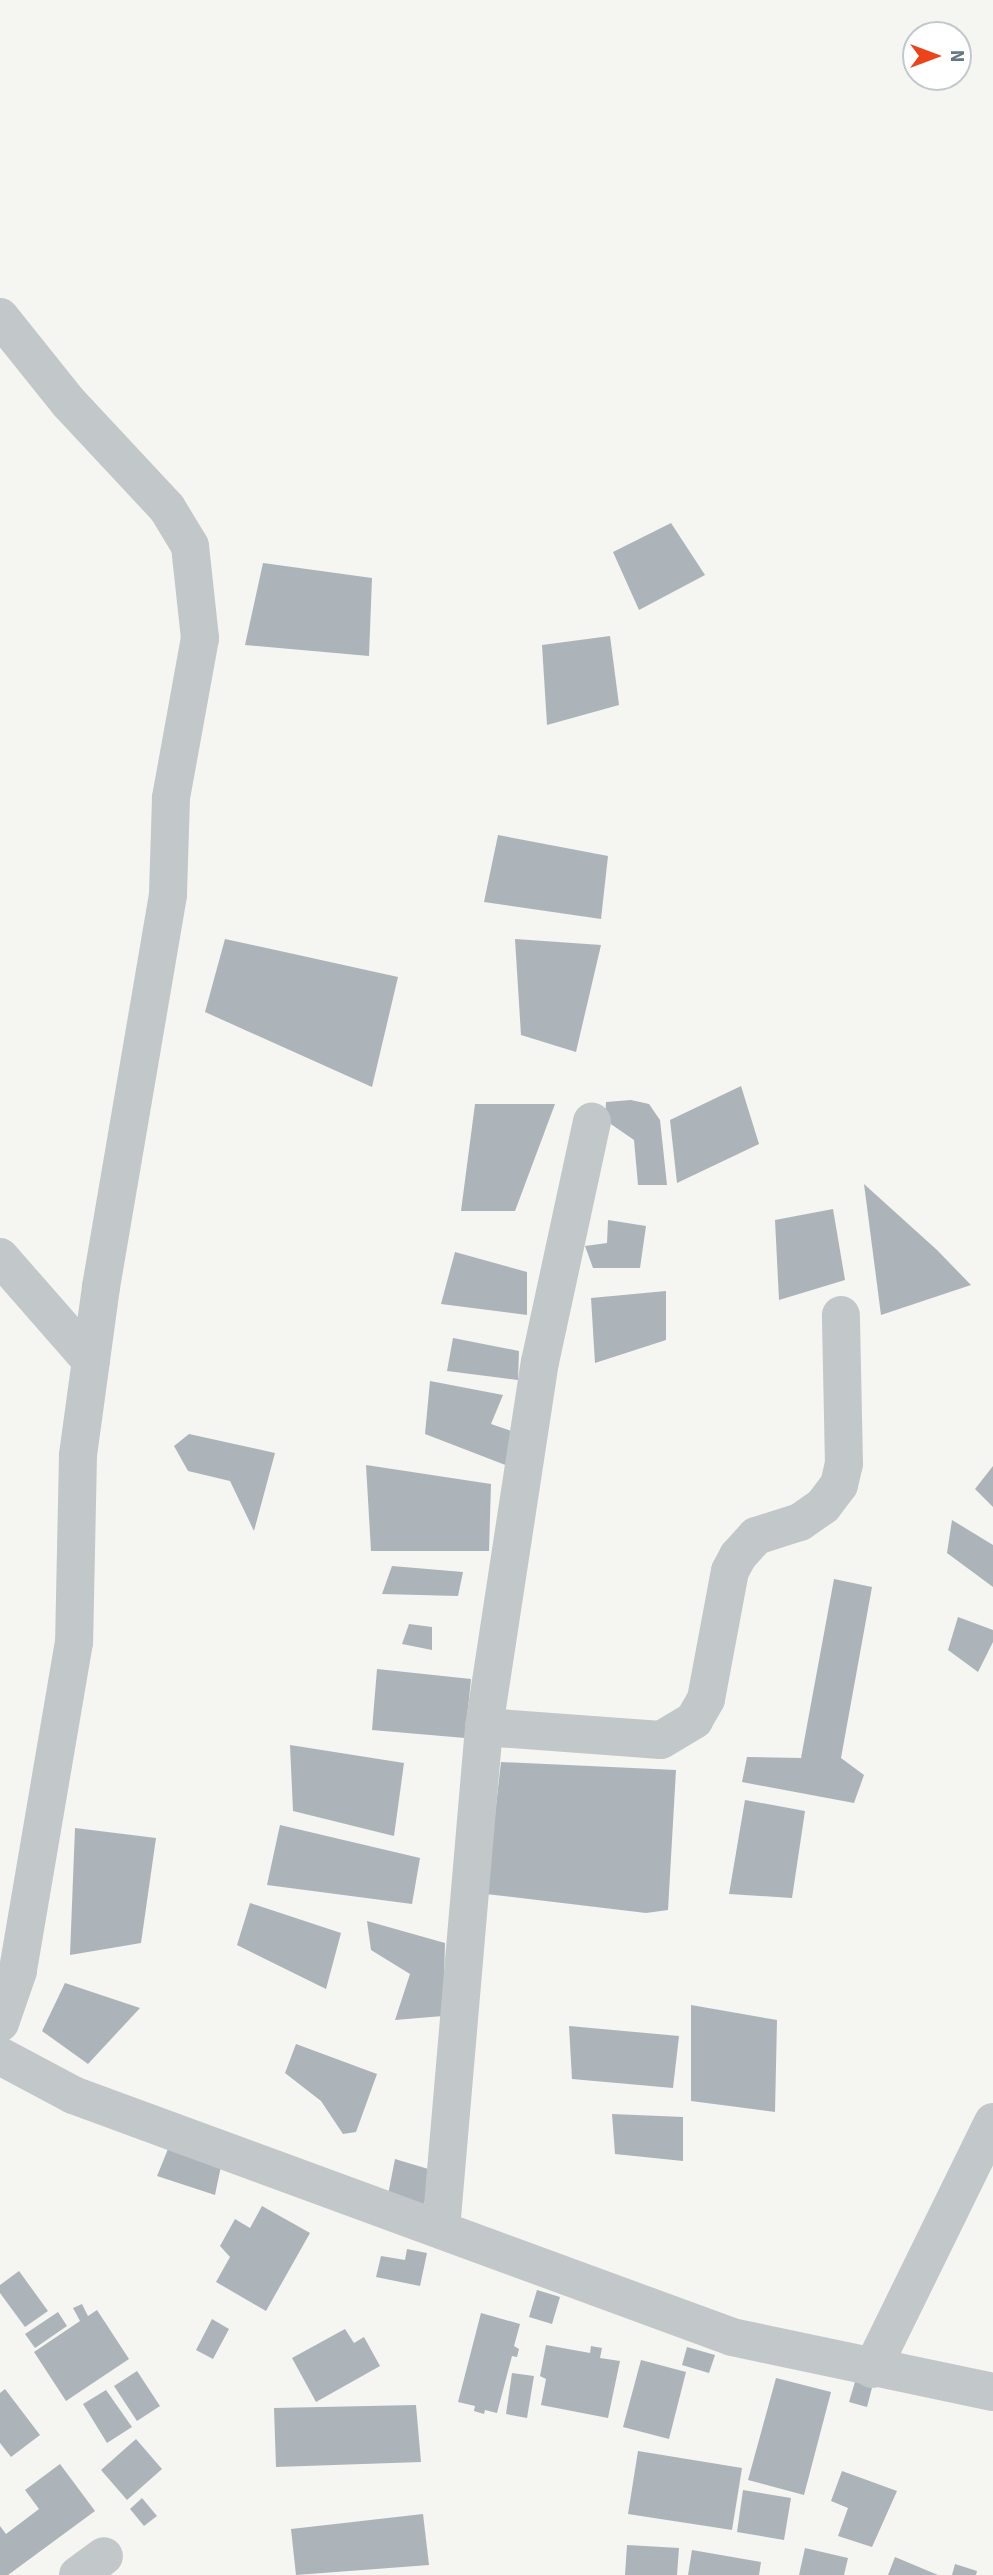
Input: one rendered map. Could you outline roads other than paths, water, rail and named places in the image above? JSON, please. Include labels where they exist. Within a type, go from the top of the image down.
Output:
[{"type":"street","points":[[0,317],[69,403],[167,508],[190,546],[198,593],[200,638],[171,798],[168,895],[78,1455],[74,1642],[18,1971],[0,2023]]},
{"type":"street","points":[[441,2229],[484,1727],[540,1362],[592,1122]]},
{"type":"street","points":[[0,1257],[91,1361]]},
{"type":"street","points":[[484,1727],[661,1740],[694,1720],[706,1699],[730,1571],[738,1556],[756,1536],[800,1522],[823,1506],[839,1485],[844,1464],[841,1315]]},
{"type":"street","points":[[0,2056],[73,2095],[732,2337],[872,2370],[993,2392]]},
{"type":"street","points":[[872,2370],[993,2122]]}]
